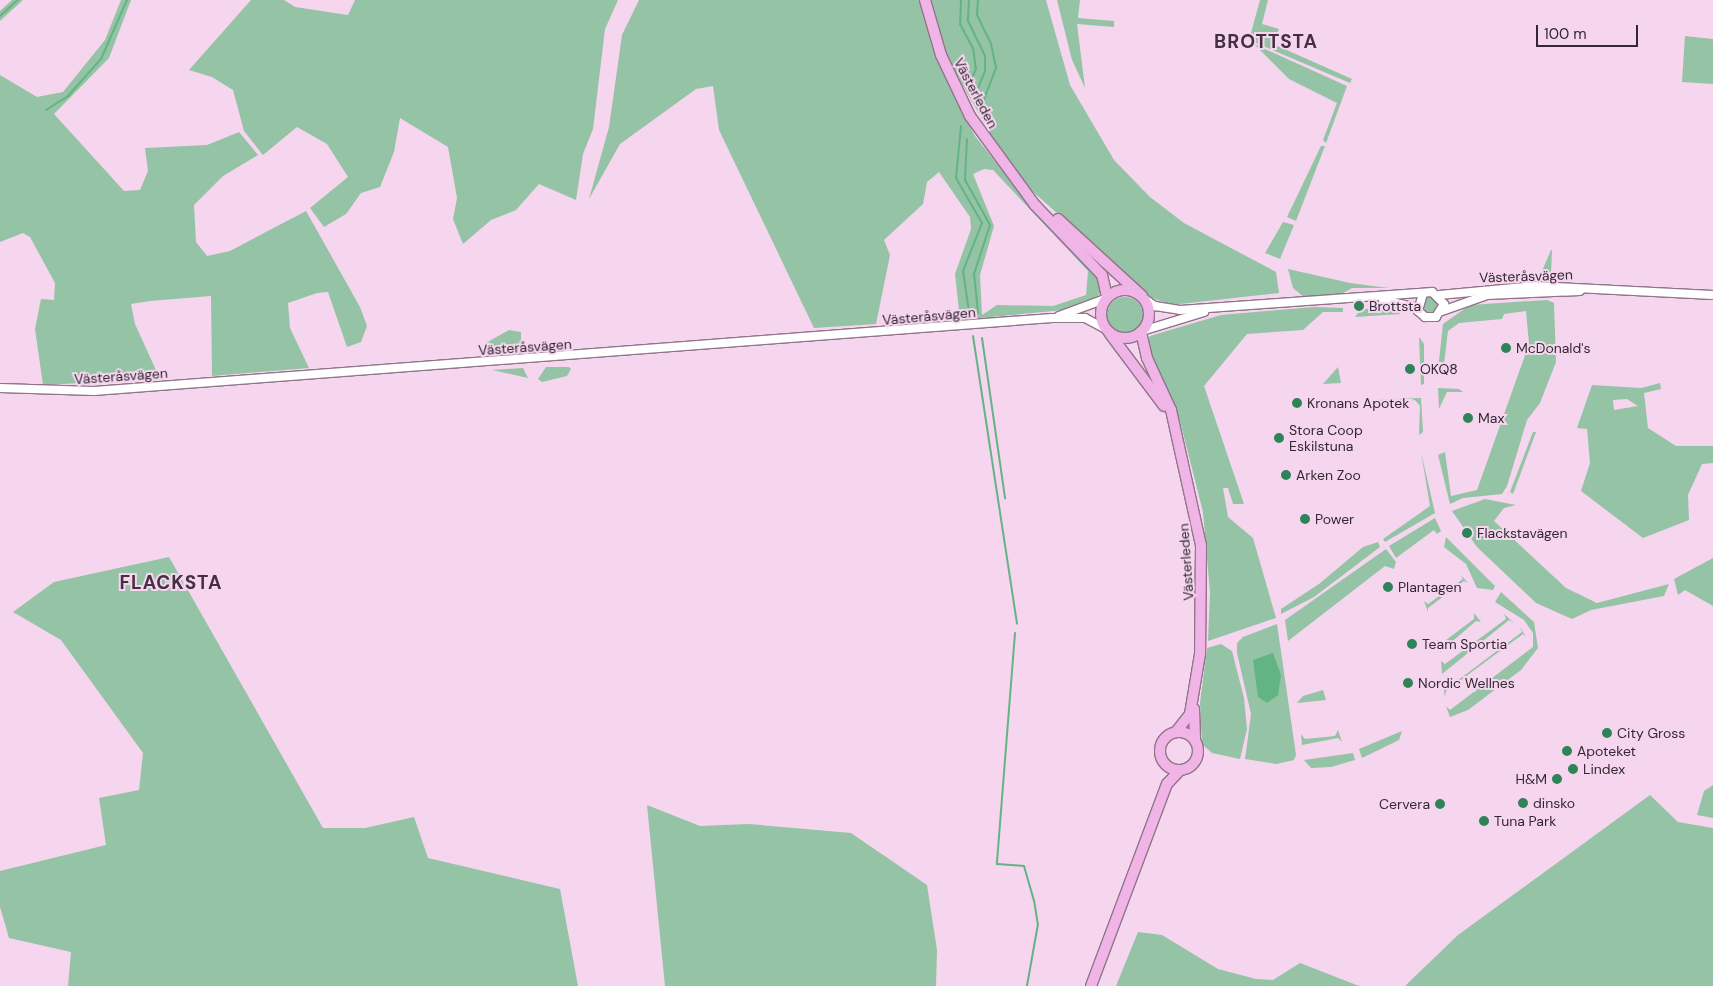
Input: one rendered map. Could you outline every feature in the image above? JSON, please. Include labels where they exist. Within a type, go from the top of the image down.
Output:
[{"type":"main road","name":"Västerleden","points":[[926,0],[941,55],[966,108],[1024,189],[1102,275],[1106,298]]},
{"type":"main road","name":"Västerleden","points":[[1024,189],[1142,297]]},
{"type":"main road","points":[[1123,290],[1142,297],[1149,313],[1142,331],[1124,338],[1107,331],[1100,314],[1106,298],[1123,290]]},
{"type":"main road","name":"Västerleden","points":[[1107,331],[1146,376],[1174,424]]},
{"type":"main road","name":"Västerleden","points":[[1142,331],[1174,424],[1201,545],[1203,619],[1194,700],[1195,741]]},
{"type":"main road","name":"Västerleden","points":[[1176,732],[1188,720],[1194,700]]},
{"type":"main road","points":[[1090,986],[1163,793],[1180,770],[1196,759],[1195,741],[1176,732],[1162,743],[1163,793]]},
{"type":"main road","points":[[1163,760],[1180,770]]},
{"type":"street","name":"Västeråsvägen","points":[[1439,295],[1527,286],[1713,295]]},
{"type":"street","name":"Västeråsvägen","points":[[1442,312],[1486,295],[1615,289]]},
{"type":"street","points":[[1142,297],[1168,310],[1214,309],[1423,294],[1439,295],[1442,312],[1429,318],[1418,308],[1369,299]]},
{"type":"street","points":[[1418,308],[1423,294]]},
{"type":"street","name":"Västeråsvägen","points":[[1052,318],[1106,298]]},
{"type":"street","points":[[1142,331],[1214,309]]},
{"type":"street","name":"Västeråsvägen","points":[[0,388],[94,392],[1052,318],[1085,318],[1107,331]]},
{"type":"shaded area","points":[[12,0],[23,0],[0,21],[0,11]]},
{"type":"shaded area","points":[[121,0],[131,0],[109,58],[54,114],[124,191],[140,190],[148,171],[145,148],[207,145],[239,132],[258,155],[223,176],[194,205],[196,242],[207,256],[230,251],[306,211],[360,307],[367,326],[361,342],[347,347],[328,292],[317,293],[288,303],[290,328],[309,368],[212,376],[211,296],[150,301],[131,304],[135,324],[160,379],[43,385],[35,329],[41,299],[54,300],[55,283],[30,237],[23,233],[0,242],[0,75],[37,97],[63,92],[105,40]]},
{"type":"shaded area","points":[[251,0],[284,0],[295,7],[348,15],[355,0],[618,0],[605,29],[593,129],[583,154],[576,200],[539,184],[516,210],[491,220],[463,244],[453,219],[457,198],[448,147],[400,118],[394,152],[380,187],[361,193],[346,214],[324,227],[310,208],[348,177],[327,144],[297,127],[263,155],[244,131],[233,90],[212,77],[189,70]]},
{"type":"shaded area","points":[[639,0],[919,0],[936,59],[975,136],[1036,213],[1101,279],[1103,289],[1098,296],[1064,310],[960,320],[955,274],[971,229],[970,217],[939,172],[927,182],[923,204],[884,240],[890,255],[876,324],[814,328],[719,130],[713,86],[696,89],[620,144],[589,199],[609,127],[622,35]],"holes":[[[984,169],[993,170],[1088,271],[1086,295],[1053,306],[997,305],[982,315],[980,275],[994,226],[973,174]]]},
{"type":"shaded area","points":[[930,0],[1046,0],[1070,85],[1114,160],[1150,197],[1184,223],[1276,272],[1279,293],[1171,305],[1150,297],[1029,188],[1003,156],[950,63]]},
{"type":"shaded area","points":[[1057,0],[1080,0],[1078,18],[1114,21],[1114,27],[1077,24],[1085,88],[1072,60]]},
{"type":"shaded area","points":[[1260,0],[1268,0],[1262,24],[1279,29],[1273,44],[1352,79],[1350,83],[1249,40]]},
{"type":"shaded area","points":[[1685,36],[1713,39],[1713,84],[1682,82]]},
{"type":"shaded area","points":[[1254,44],[1347,86],[1326,143],[1323,140],[1337,103],[1289,79]]},
{"type":"shaded area","points":[[1321,146],[1325,146],[1296,221],[1287,217]]},
{"type":"shaded area","points":[[1283,222],[1294,225],[1280,259],[1265,253]]},
{"type":"shaded area","points":[[1551,250],[1551,274],[1539,278]]},
{"type":"shaded area","points":[[1288,269],[1350,283],[1389,288],[1352,288],[1338,296],[1305,298],[1293,288]]},
{"type":"shaded area","points":[[1125,297],[1138,302],[1143,315],[1138,328],[1125,333],[1112,328],[1107,315],[1112,302]]},
{"type":"shaded area","points":[[1431,297],[1439,305],[1431,313],[1423,305]]},
{"type":"shaded area","points":[[1547,300],[1554,303],[1556,362],[1540,403],[1527,420],[1507,486],[1502,494],[1463,498],[1450,504],[1438,455],[1445,452],[1451,496],[1477,490],[1529,344],[1526,311],[1504,314],[1502,319],[1459,323],[1448,331],[1443,372],[1438,370],[1443,324],[1470,305]]},
{"type":"shaded area","points":[[1314,307],[1343,308],[1343,312],[1323,312],[1303,330],[1247,334],[1204,386],[1244,504],[1233,504],[1228,488],[1223,488],[1228,517],[1253,538],[1276,618],[1208,641],[1210,592],[1203,512],[1180,421],[1146,346],[1150,336],[1221,315]]},
{"type":"shaded area","points":[[1397,308],[1400,314],[1355,317],[1361,309]]},
{"type":"shaded area","points":[[509,330],[521,332],[521,349],[498,350],[484,344]]},
{"type":"shaded area","points":[[1419,337],[1424,344],[1424,384],[1421,385]]},
{"type":"shaded area","points":[[546,367],[569,367],[571,369],[567,376],[542,382],[538,379]]},
{"type":"shaded area","points":[[1338,367],[1341,383],[1323,384]]},
{"type":"shaded area","points":[[523,368],[528,378],[492,370]]},
{"type":"shaded area","points":[[1660,383],[1661,389],[1644,393],[1648,428],[1676,446],[1713,446],[1713,463],[1702,464],[1688,495],[1689,520],[1643,538],[1581,491],[1590,463],[1587,429],[1577,428],[1592,385],[1641,388]],"holes":[[[1627,399],[1638,406],[1614,410],[1613,400]]]},
{"type":"shaded area","points":[[1438,388],[1459,389],[1463,392],[1447,392],[1439,409]]},
{"type":"shaded area","points":[[1421,398],[1423,432],[1419,435],[1420,406],[1415,400],[1375,405],[1376,400]]},
{"type":"shaded area","points":[[1533,432],[1536,432],[1513,494],[1510,492]]},
{"type":"shaded area","points":[[1421,452],[1435,513],[1385,542],[1383,539],[1430,506]]},
{"type":"shaded area","points":[[1485,499],[1516,505],[1504,508],[1494,521],[1566,588],[1597,603],[1669,584],[1664,596],[1591,610],[1572,619],[1536,603],[1477,547],[1452,511]]},
{"type":"shaded area","points":[[1435,518],[1441,531],[1437,534],[1434,530],[1396,558],[1389,546]]},
{"type":"shaded area","points":[[1446,537],[1495,586],[1493,590],[1477,588],[1466,564],[1444,547]]},
{"type":"shaded area","points":[[1378,542],[1380,547],[1314,597],[1281,614],[1281,609],[1319,584],[1363,547]]},
{"type":"shaded area","points":[[1386,549],[1396,562],[1394,569],[1385,566],[1288,641],[1285,620]]},
{"type":"shaded area","points":[[169,557],[323,828],[365,828],[414,817],[428,858],[560,889],[578,986],[68,986],[71,952],[9,938],[0,907],[0,871],[106,845],[99,798],[139,790],[143,753],[61,640],[13,612],[54,582]]},
{"type":"shaded area","points":[[1713,558],[1713,606],[1685,590],[1678,595],[1674,579]]},
{"type":"shaded area","points":[[1460,574],[1468,583],[1464,581],[1428,608],[1428,612],[1424,601],[1428,604],[1463,579]]},
{"type":"shaded area","points":[[1501,592],[1534,622],[1538,648],[1521,670],[1468,710],[1450,717],[1446,706],[1450,710],[1533,647],[1533,633],[1524,620],[1495,602]]},
{"type":"shaded area","points":[[1474,613],[1481,622],[1476,621],[1440,652],[1437,640],[1442,643],[1474,619]]},
{"type":"shaded area","points":[[1504,614],[1514,623],[1509,620],[1442,674],[1441,661],[1445,664],[1506,619]]},
{"type":"shaded area","points":[[1277,624],[1296,755],[1294,760],[1276,764],[1245,759],[1251,714],[1237,653],[1237,643],[1243,637]]},
{"type":"shaded area","points":[[1520,627],[1526,637],[1523,634],[1446,691],[1445,697],[1443,684],[1449,687],[1522,632]]},
{"type":"shaded area","points":[[1221,644],[1232,651],[1244,698],[1247,729],[1240,759],[1212,753],[1202,744],[1200,703],[1207,648]]},
{"type":"shaded area","points":[[1273,653],[1281,675],[1278,695],[1267,703],[1258,697],[1253,660]]},
{"type":"shaded area","points":[[1323,690],[1326,700],[1297,703],[1303,696]]},
{"type":"shaded area","points":[[1338,730],[1342,742],[1338,738],[1302,745],[1301,734],[1305,739],[1335,736]]},
{"type":"shaded area","points":[[1402,731],[1399,740],[1362,758],[1359,749]]},
{"type":"shaded area","points":[[1353,753],[1355,760],[1331,767],[1311,768],[1304,760]]},
{"type":"shaded area","points":[[1713,785],[1713,818],[1697,815],[1704,791]]},
{"type":"shaded area","points":[[1650,795],[1678,822],[1713,828],[1713,986],[1405,986],[1458,935]]},
{"type":"shaded area","points":[[647,805],[700,826],[749,824],[851,833],[927,885],[937,950],[936,986],[665,986]]},
{"type":"shaded area","points":[[1138,932],[1162,935],[1218,969],[1256,979],[1273,980],[1300,963],[1359,986],[1116,986]]},
{"type":"waterway","points":[[0,16],[18,0]]},
{"type":"waterway","points":[[46,110],[68,96],[101,59],[127,0]]},
{"type":"waterway","points":[[961,0],[960,24],[973,48],[976,69],[969,85]]},
{"type":"waterway","points":[[969,0],[968,21],[985,56],[985,71],[974,98]]},
{"type":"waterway","points":[[978,0],[977,15],[991,44],[996,68],[981,107]]},
{"type":"waterway","points":[[961,126],[956,178],[982,223],[963,271],[970,318]]},
{"type":"waterway","points":[[967,139],[965,180],[990,225],[974,274],[978,313]]},
{"type":"waterway","points":[[973,336],[1017,624]]},
{"type":"waterway","points":[[982,338],[1005,498]]},
{"type":"waterway","points":[[1015,633],[997,864],[1024,866],[1034,900],[1038,924],[1027,986]]},
{"type":"place","name":"Brottsta","points":[[1359,306]]},
{"type":"place","name":"McDonald's","points":[[1506,348]]},
{"type":"place","name":"OKQ8","points":[[1410,369]]},
{"type":"place","name":"Kronans Apotek","points":[[1297,403]]},
{"type":"place","name":"Max","points":[[1468,418]]},
{"type":"place","name":"Stora Coop Eskilstuna","points":[[1279,438]]},
{"type":"place","name":"Arken Zoo","points":[[1286,475]]},
{"type":"place","name":"Power","points":[[1305,519]]},
{"type":"place","name":"Flackstavägen","points":[[1467,533]]},
{"type":"place","name":"Plantagen","points":[[1388,587]]},
{"type":"place","name":"Team Sportia","points":[[1412,644]]},
{"type":"place","name":"Nordic Wellnes","points":[[1408,683]]},
{"type":"place","name":"City Gross","points":[[1607,733]]},
{"type":"place","name":"Apoteket","points":[[1567,751]]},
{"type":"place","name":"Lindex","points":[[1573,769]]},
{"type":"place","name":"H&M","points":[[1557,779]]},
{"type":"place","name":"dinsko","points":[[1523,803]]},
{"type":"place","name":"Cervera","points":[[1440,804]]},
{"type":"place","name":"Tuna Park","points":[[1484,821]]},
{"type":"district","name":"BROTTSTA","points":[[1266,42]]},
{"type":"district","name":"FLACKSTA","points":[[171,583]]}]
